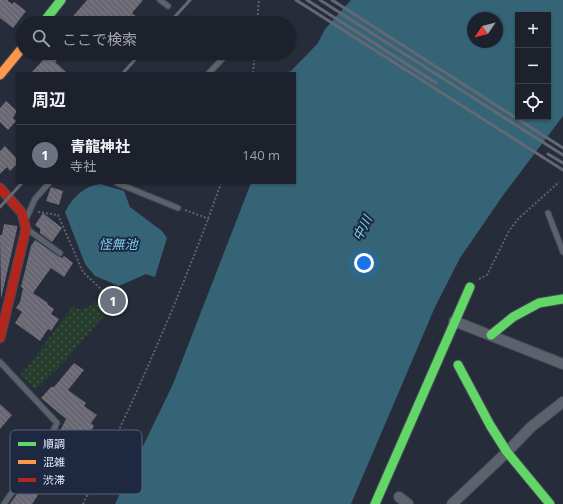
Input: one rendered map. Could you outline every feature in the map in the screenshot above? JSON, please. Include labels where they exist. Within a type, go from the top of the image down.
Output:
[{"type":"street","points":[[48,16],[61,0]]},
{"type":"street","points":[[0,75],[16,56]]},
{"type":"street","points":[[0,188],[22,213],[26,224],[0,338]]},
{"type":"street","points":[[375,504],[470,287]]},
{"type":"street","points":[[491,335],[513,317],[539,303],[563,299]]},
{"type":"street","points":[[454,321],[563,364]]},
{"type":"street","points":[[458,365],[490,425],[507,452],[550,504]]},
{"type":"street","points":[[452,504],[531,427],[563,402]]},
{"type":"street","points":[[399,497],[408,504]]},
{"type":"lane","points":[[160,0],[168,6]]},
{"type":"lane","points":[[210,72],[221,60]]},
{"type":"lane","points":[[48,184],[35,199],[29,211],[26,224],[60,253]]},
{"type":"lane","points":[[119,184],[178,208]]},
{"type":"lane","points":[[548,213],[563,252]]},
{"type":"lane","points":[[0,362],[57,423],[54,430]]},
{"type":"lane","points":[[4,504],[11,494]]},
{"type":"path","points":[[258,16],[259,0]]},
{"type":"path","points":[[253,72],[254,60]]},
{"type":"path","points":[[470,287],[478,279],[487,275],[509,231],[518,219],[559,182]]},
{"type":"path","points":[[119,430],[143,379],[200,245],[221,184]]},
{"type":"path","points":[[178,208],[209,219]]},
{"type":"path","points":[[29,211],[58,215],[84,272],[106,294]]},
{"type":"path","points":[[57,423],[70,430]]},
{"type":"path","points":[[83,504],[88,494]]},
{"type":"green space","points":[[100,298],[110,309],[56,371],[35,389],[21,375],[73,306],[84,309]]},
{"type":"water","name":"中川","points":[[351,0],[563,0],[563,116],[504,194],[460,258],[435,307],[351,504],[115,504],[120,494],[142,494],[142,448],[173,384],[251,184],[296,184],[296,72],[288,72],[291,71],[318,43],[325,29]]},
{"type":"water","name":"怪無池","points":[[100,184],[124,191],[130,207],[162,231],[167,238],[155,277],[146,274],[119,286],[95,276],[85,264],[65,212],[71,202],[84,190]]},
{"type":"building","points":[[0,0],[7,0],[12,4],[14,2],[26,11],[22,16],[16,16],[16,24],[13,28],[0,18]]},
{"type":"building","points":[[87,0],[143,0],[132,13],[136,16],[73,16]]},
{"type":"building","points":[[43,60],[57,60],[55,62],[66,72],[32,72]]},
{"type":"building","points":[[6,101],[16,110],[13,118],[16,121],[8,130],[0,122],[0,108]]},
{"type":"building","points":[[5,146],[16,158],[16,165],[10,171],[7,167],[0,174],[0,151]]},
{"type":"building","points":[[51,187],[63,191],[59,205],[46,201]]},
{"type":"building","points":[[43,213],[62,228],[52,242],[40,233],[40,229],[35,225]]},
{"type":"building","points":[[4,224],[17,226],[17,229],[1,299],[0,235],[2,235]]},
{"type":"building","points":[[35,240],[58,256],[62,258],[64,256],[73,263],[64,277],[51,268],[33,293],[54,309],[51,314],[59,319],[51,331],[48,329],[40,341],[15,323],[22,312],[16,308],[20,302],[23,288],[21,287],[31,246]]},
{"type":"building","points":[[74,363],[84,370],[68,390],[86,403],[84,406],[97,415],[91,423],[94,426],[91,430],[60,430],[66,419],[41,398],[51,387],[54,387]]},
{"type":"building","points":[[0,404],[12,415],[0,429]]},
{"type":"building","points":[[17,494],[38,495],[32,504],[10,504]]},
{"type":"railway","points":[[175,16],[190,0]]},
{"type":"railway","points":[[296,0],[563,170]]},
{"type":"railway","points":[[307,0],[436,83]]},
{"type":"railway","points":[[320,0],[563,155]]},
{"type":"railway","points":[[332,0],[563,148]]},
{"type":"railway","points":[[124,72],[135,60]]},
{"type":"railway","points":[[548,154],[563,163]]},
{"type":"railway","points":[[0,207],[21,184]]},
{"type":"traffic: fast","points":[[48,16],[61,0]]},
{"type":"traffic: fast","points":[[375,504],[470,287]]},
{"type":"traffic: fast","points":[[491,335],[513,317],[539,303],[563,299]]},
{"type":"traffic: fast","points":[[458,365],[490,425],[507,452],[550,504]]},
{"type":"traffic: slow","points":[[0,75],[16,56]]},
{"type":"traffic: jam","points":[[0,188],[22,213],[26,229],[0,338]]},
{"type":"place","name":"青龍神社","points":[[113,301]]}]
